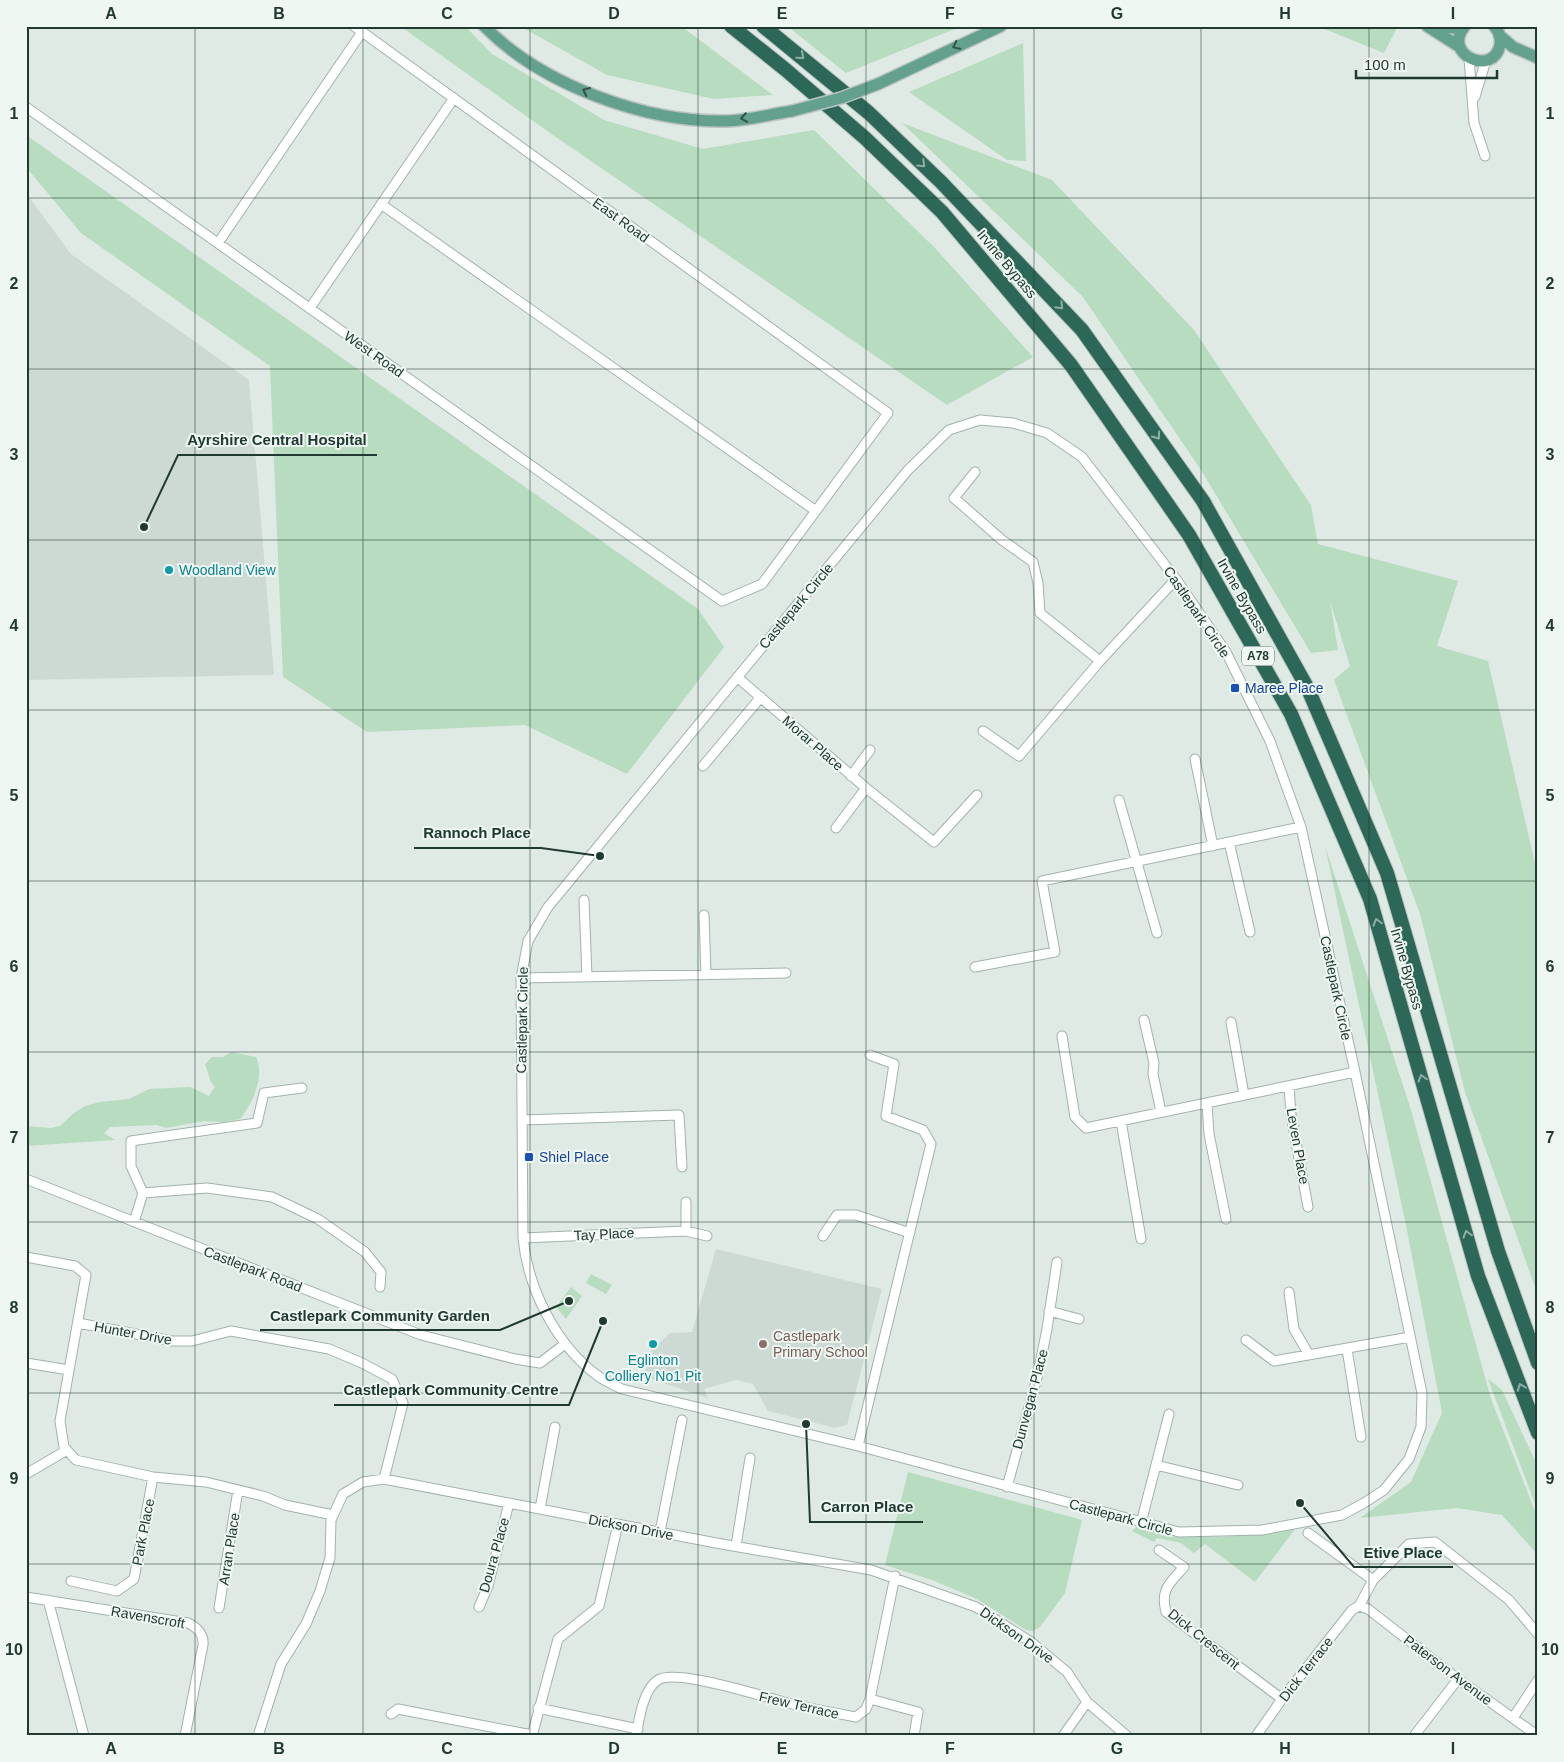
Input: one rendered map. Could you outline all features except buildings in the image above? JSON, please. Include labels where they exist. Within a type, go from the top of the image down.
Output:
[{"type":"highway","name":"Irvine Bypass","points":[[731,26],[786,70],[865,138],[942,212],[1071,365],[1189,535],[1291,714],[1370,898],[1478,1276],[1538,1433]]},
{"type":"highway","name":"Irvine Bypass","points":[[763,26],[869,113],[941,182],[1082,330],[1203,501],[1308,690],[1387,873],[1498,1251],[1538,1363]]},
{"type":"main road","points":[[484,26],[542,70],[602,98],[660,115],[728,121],[792,111],[841,98],[878,84],[1001,26]]},
{"type":"main road","points":[[1427,26],[1460,47],[1469,58],[1474,60],[1490,57],[1533,56]]},
{"type":"main road","points":[[1436,26],[1464,27],[1459,38],[1460,47]]},
{"type":"main road","points":[[1497,30],[1514,47],[1533,56]]},
{"type":"main road","points":[[1490,57],[1500,45],[1497,30]]},
{"type":"street","name":"East Road","points":[[354,26],[888,413],[816,511]]},
{"type":"street","points":[[218,242],[362,32]]},
{"type":"street","points":[[1473,102],[1490,57]]},
{"type":"street","points":[[1469,58],[1474,123],[1484,156]]},
{"type":"street","points":[[310,308],[454,98]]},
{"type":"street","name":"West Road","points":[[26,107],[722,601],[762,584],[816,511]]},
{"type":"street","points":[[381,204],[816,511]]},
{"type":"street","name":"Castlepark Circle","points":[[980,420],[1013,423],[1047,433],[1082,457],[1176,579],[1226,652],[1270,741],[1301,827],[1355,1072],[1422,1393],[1421,1427],[1410,1459],[1384,1490],[1342,1515],[1262,1530],[1179,1532],[858,1446],[622,1389],[598,1376],[565,1344],[539,1299],[525,1263],[523,1238],[520,978],[528,941],[548,907],[908,470],[949,430],[980,420]]},
{"type":"street","points":[[975,472],[954,498],[1002,540],[1033,562],[1038,583],[1040,613],[1100,661]]},
{"type":"street","points":[[983,730],[1019,756],[1100,661],[1176,579]]},
{"type":"street","name":"Morar Place","points":[[738,677],[866,788],[934,842],[977,795]]},
{"type":"street","points":[[703,766],[761,697]]},
{"type":"street","points":[[852,776],[870,750]]},
{"type":"street","points":[[1195,759],[1213,846]]},
{"type":"street","points":[[836,828],[866,788]]},
{"type":"street","points":[[1119,800],[1157,933]]},
{"type":"street","points":[[975,968],[1055,952],[1042,881],[1301,827]]},
{"type":"street","points":[[1229,842],[1250,932]]},
{"type":"street","points":[[584,900],[587,977]]},
{"type":"street","points":[[704,914],[706,975]]},
{"type":"street","points":[[520,978],[786,973]]},
{"type":"street","points":[[1144,1020],[1154,1063],[1152,1074],[1161,1112]]},
{"type":"street","points":[[1231,1022],[1244,1095]]},
{"type":"street","points":[[1062,1036],[1074,1117],[1086,1128],[1355,1072]]},
{"type":"street","points":[[858,1446],[931,1144],[923,1130],[886,1116],[894,1064],[870,1055]]},
{"type":"street","name":"Leven Place","points":[[1288,1086],[1291,1115],[1308,1207]]},
{"type":"street","points":[[134,1222],[143,1193],[131,1166],[131,1141],[257,1123],[264,1093],[302,1088]]},
{"type":"street","points":[[1208,1103],[1210,1134],[1226,1219]]},
{"type":"street","points":[[522,1120],[679,1115],[682,1167]]},
{"type":"street","points":[[1121,1121],[1141,1239]]},
{"type":"street","name":"Castlepark Road","points":[[26,1179],[421,1335],[515,1359],[540,1363],[565,1344]]},
{"type":"street","points":[[143,1193],[207,1188],[272,1197],[318,1219],[365,1252],[381,1272],[380,1287]]},
{"type":"street","points":[[686,1202],[686,1231]]},
{"type":"street","points":[[823,1236],[837,1215],[856,1215],[910,1233]]},
{"type":"street","name":"Tay Place","points":[[523,1238],[686,1231],[707,1236]]},
{"type":"street","points":[[26,1257],[76,1266],[86,1275],[78,1323]]},
{"type":"street","name":"Dunvegan Place","points":[[1007,1487],[1048,1330],[1049,1311],[1057,1262]]},
{"type":"street","points":[[1288,1292],[1294,1329],[1309,1355]]},
{"type":"street","points":[[1049,1311],[1078,1319]]},
{"type":"street","name":"Hunter Drive","points":[[67,1450],[64,1447],[60,1422],[78,1323],[172,1341],[192,1341],[231,1331],[329,1349],[362,1363],[392,1379],[403,1402],[384,1479]]},
{"type":"street","points":[[1246,1340],[1274,1360],[1410,1337]]},
{"type":"street","points":[[1346,1349],[1361,1437]]},
{"type":"street","points":[[26,1363],[69,1370]]},
{"type":"street","points":[[1141,1523],[1169,1414]]},
{"type":"street","points":[[660,1532],[682,1420]]},
{"type":"street","points":[[540,1509],[555,1427]]},
{"type":"street","points":[[26,1474],[67,1450],[76,1460],[153,1477],[206,1482],[285,1505],[333,1515]]},
{"type":"street","points":[[736,1546],[750,1458]]},
{"type":"street","points":[[1156,1465],[1238,1485]]},
{"type":"street","name":"Park Place","points":[[71,1582],[117,1591],[134,1579],[153,1477]]},
{"type":"street","name":"Dickson Drive","points":[[258,1736],[281,1664],[306,1624],[320,1591],[330,1558],[331,1520],[343,1494],[363,1482],[384,1479],[895,1576],[976,1607],[1031,1642],[1067,1672],[1087,1702],[1127,1736]]},
{"type":"street","name":"Arran Place","points":[[219,1608],[238,1490]]},
{"type":"street","name":"Doura Place","points":[[479,1607],[488,1586],[509,1503]]},
{"type":"street","points":[[391,1714],[398,1709],[532,1736],[558,1638],[599,1606],[618,1524]]},
{"type":"street","points":[[1308,1533],[1373,1580]]},
{"type":"street","name":"Dick Terrace","points":[[1256,1736],[1282,1699],[1352,1610],[1359,1606],[1373,1580],[1409,1544],[1435,1542],[1509,1600],[1538,1634]]},
{"type":"street","name":"Dick Crescent","points":[[1159,1550],[1184,1567],[1166,1587],[1163,1600],[1166,1612],[1282,1699]]},
{"type":"street","name":"Frew Terrace","points":[[637,1732],[649,1688],[658,1679],[670,1676],[695,1679],[794,1705],[856,1717],[866,1709],[870,1699],[895,1576]]},
{"type":"street","name":"Ravenscroft","points":[[26,1597],[188,1624],[198,1630],[202,1634],[203,1645],[185,1736]]},
{"type":"street","points":[[48,1600],[84,1736]]},
{"type":"street","name":"Paterson Avenue","points":[[1359,1606],[1368,1609],[1458,1679],[1538,1736]]},
{"type":"street","points":[[1414,1736],[1458,1679]]},
{"type":"street","points":[[1513,1718],[1538,1680]]},
{"type":"street","points":[[870,1699],[918,1712],[914,1736]]},
{"type":"street","points":[[1063,1736],[1087,1702]]},
{"type":"street","points":[[538,1708],[637,1732]]},
{"type":"shaded area","points":[[26,193],[71,254],[249,380],[274,675],[26,680]]},
{"type":"shaded area","name":"Castlepark Primary School","points":[[716,1249],[882,1289],[847,1425],[835,1428],[768,1411],[753,1384],[736,1380],[704,1389],[708,1398],[645,1377],[647,1355],[670,1333],[692,1332]]},
{"type":"green space","points":[[400,26],[465,26],[492,54],[604,120],[703,149],[814,130],[935,248],[1033,357],[947,405],[550,133]]},
{"type":"green space","points":[[520,26],[681,26],[773,95],[714,99],[607,75]]},
{"type":"green space","points":[[787,26],[962,26],[846,73]]},
{"type":"green space","points":[[1317,26],[1398,26],[1384,53]]},
{"type":"green space","points":[[1023,43],[1026,161],[1007,160],[909,92]]},
{"type":"green space","points":[[902,123],[1052,180],[1194,330],[1311,505],[1318,544],[1458,581],[1437,646],[1488,661],[1538,876],[1538,1295],[1465,1092],[1420,914],[1334,680],[1350,666],[1330,601],[1338,650],[1311,653],[1201,470],[1083,297]]},
{"type":"green space","points":[[26,135],[698,609],[724,647],[627,774],[525,725],[367,732],[283,677],[270,366],[81,233],[26,167]]},
{"type":"green space","points":[[1325,846],[1411,1110],[1491,1399],[1538,1519],[1538,1555],[1502,1515],[1457,1508],[1360,1518],[1411,1482],[1442,1413],[1407,1230]]},
{"type":"green space","points":[[231,1052],[256,1057],[258,1064],[259,1072],[256,1089],[240,1119],[224,1122],[204,1121],[166,1128],[157,1125],[110,1127],[104,1133],[115,1140],[26,1146],[26,1126],[51,1128],[60,1126],[85,1106],[100,1102],[129,1099],[149,1089],[190,1087],[209,1096],[215,1087],[211,1082],[205,1064],[212,1057],[223,1057]]},
{"type":"green space","points":[[591,1274],[612,1285],[606,1294],[586,1283]]},
{"type":"green space","points":[[571,1287],[582,1296],[566,1319],[556,1307]]},
{"type":"green space","points":[[1488,1379],[1502,1390],[1538,1467],[1538,1512]]},
{"type":"green space","points":[[908,1472],[1082,1520],[1065,1593],[1040,1627],[1033,1631],[1026,1630],[977,1599],[932,1580],[885,1565]]},
{"type":"green space","points":[[1139,1525],[1172,1537],[1224,1537],[1295,1529],[1255,1582],[1205,1544],[1194,1553],[1181,1543],[1157,1538],[1154,1542],[1132,1531]]},
{"type":"place","name":"Ayrshire Central Hospital","points":[[144,527]]},
{"type":"place","name":"Woodland View","points":[[169,570]]},
{"type":"place","name":"Maree Place","points":[[1235,688]]},
{"type":"place","name":"Rannoch Place","points":[[600,856]]},
{"type":"place","name":"Shiel Place","points":[[529,1157]]},
{"type":"place","name":"Castlepark Community Garden","points":[[569,1301]]},
{"type":"place","name":"Castlepark Community Centre","points":[[603,1321]]},
{"type":"place","name":"Eglinton Colliery No1 Pit","points":[[653,1344]]},
{"type":"place","name":"Castlepark Primary School","points":[[763,1344]]},
{"type":"place","name":"Carron Place","points":[[806,1424]]},
{"type":"place","name":"Etive Place","points":[[1300,1503]]}]
